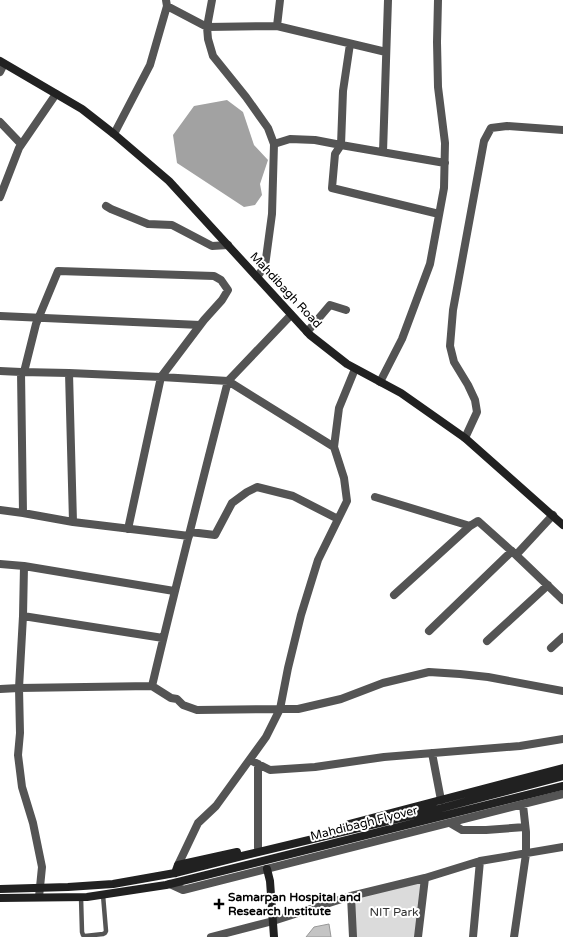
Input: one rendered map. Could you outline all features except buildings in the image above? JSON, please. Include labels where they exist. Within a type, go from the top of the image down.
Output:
[{"type":"street","points":[[212,0],[207,27],[208,39],[213,56],[268,128],[274,144],[272,214],[265,266],[257,277]]},
{"type":"street","points":[[276,26],[280,0]]},
{"type":"street","points":[[383,152],[388,0]]},
{"type":"street","points":[[380,382],[402,339],[430,264],[444,188],[446,143],[438,86],[438,0]]},
{"type":"street","points":[[114,134],[150,65],[166,3],[207,27],[276,26],[386,52]]},
{"type":"street","points":[[350,44],[343,91],[341,145],[336,154],[332,188],[439,214]]},
{"type":"street","points":[[0,72],[2,62]]},
{"type":"street","name":"Mahdibagh Road","points":[[2,62],[82,109],[114,134],[169,181],[307,332],[347,364],[401,393],[465,438],[563,525]]},
{"type":"street","points":[[0,197],[21,144],[56,94]]},
{"type":"street","points":[[0,122],[21,144]]},
{"type":"street","points":[[465,438],[478,412],[475,400],[468,385],[454,362],[450,346],[452,310],[484,141],[491,128],[507,126],[563,130]]},
{"type":"street","points":[[274,144],[290,139],[315,140],[445,163]]},
{"type":"street","points":[[106,206],[148,224],[172,225],[212,246],[228,245]]},
{"type":"street","points":[[22,513],[23,372],[36,324],[58,271],[214,276],[221,280],[228,290],[222,300],[200,325],[161,377],[128,529]]},
{"type":"street","points":[[307,332],[330,305],[346,310]]},
{"type":"street","points":[[152,686],[174,591],[228,381],[291,314]]},
{"type":"street","points":[[0,316],[200,325]]},
{"type":"street","points":[[175,874],[198,823],[216,806],[250,760],[266,737],[280,709],[301,615],[318,560],[347,501],[344,478],[334,447],[339,408],[355,369]]},
{"type":"street","points":[[0,371],[228,381],[334,447]]},
{"type":"street","points":[[70,373],[73,522]]},
{"type":"street","points":[[0,510],[128,529],[215,535],[232,503],[257,487],[293,496],[338,519]]},
{"type":"street","points":[[375,497],[470,526]]},
{"type":"street","points":[[429,631],[553,515]]},
{"type":"street","points":[[394,595],[470,526],[478,522],[514,553],[563,600]]},
{"type":"street","points":[[0,564],[24,566],[174,591]]},
{"type":"street","points":[[24,566],[19,688],[20,733],[18,755],[22,787],[33,823],[42,867],[40,897]]},
{"type":"street","points":[[487,641],[548,585]]},
{"type":"street","points":[[23,616],[163,638]]},
{"type":"street","points":[[551,648],[563,637]]},
{"type":"street","points":[[0,689],[152,686],[172,698],[177,699],[182,705],[197,710],[298,709],[341,699],[383,683],[429,672],[488,677],[563,691]]},
{"type":"street","points":[[250,760],[270,770],[315,767],[384,757],[520,746],[563,738]]},
{"type":"street","points":[[432,753],[441,800]]},
{"type":"street","points":[[258,764],[258,848]]},
{"type":"street","points":[[178,865],[258,848],[492,788],[563,768]]},
{"type":"street","name":"Mahdibagh Flyover","points":[[0,889],[113,884],[175,874],[257,852],[438,809],[563,776]]},
{"type":"street","name":"Mahdibagh Flyover","points":[[0,898],[87,897],[170,884],[563,786]]},
{"type":"street","points":[[170,884],[183,890],[563,794]]},
{"type":"street","points":[[514,937],[526,854],[523,805]]},
{"type":"street","points":[[450,823],[462,830],[525,827]]},
{"type":"street","points":[[213,937],[273,921],[351,896],[425,878],[480,861],[563,847]]},
{"type":"street","points":[[473,937],[480,861]]},
{"type":"street","points":[[267,869],[270,881],[274,937]]},
{"type":"street","points":[[418,937],[425,878]]},
{"type":"street","points":[[351,896],[353,937]]},
{"type":"lane","points":[[81,897],[83,935],[103,934],[106,931],[103,894]]},
{"type":"green space","name":"NIT Park","points":[[425,878],[418,937],[353,937],[351,896]]},
{"type":"shaded area","points":[[227,100],[243,112],[254,145],[268,160],[260,184],[262,195],[255,205],[244,207],[177,163],[173,135],[194,106]]},
{"type":"place","name":"Samarpan Hospital and Research Institute","points":[[219,904]]}]
